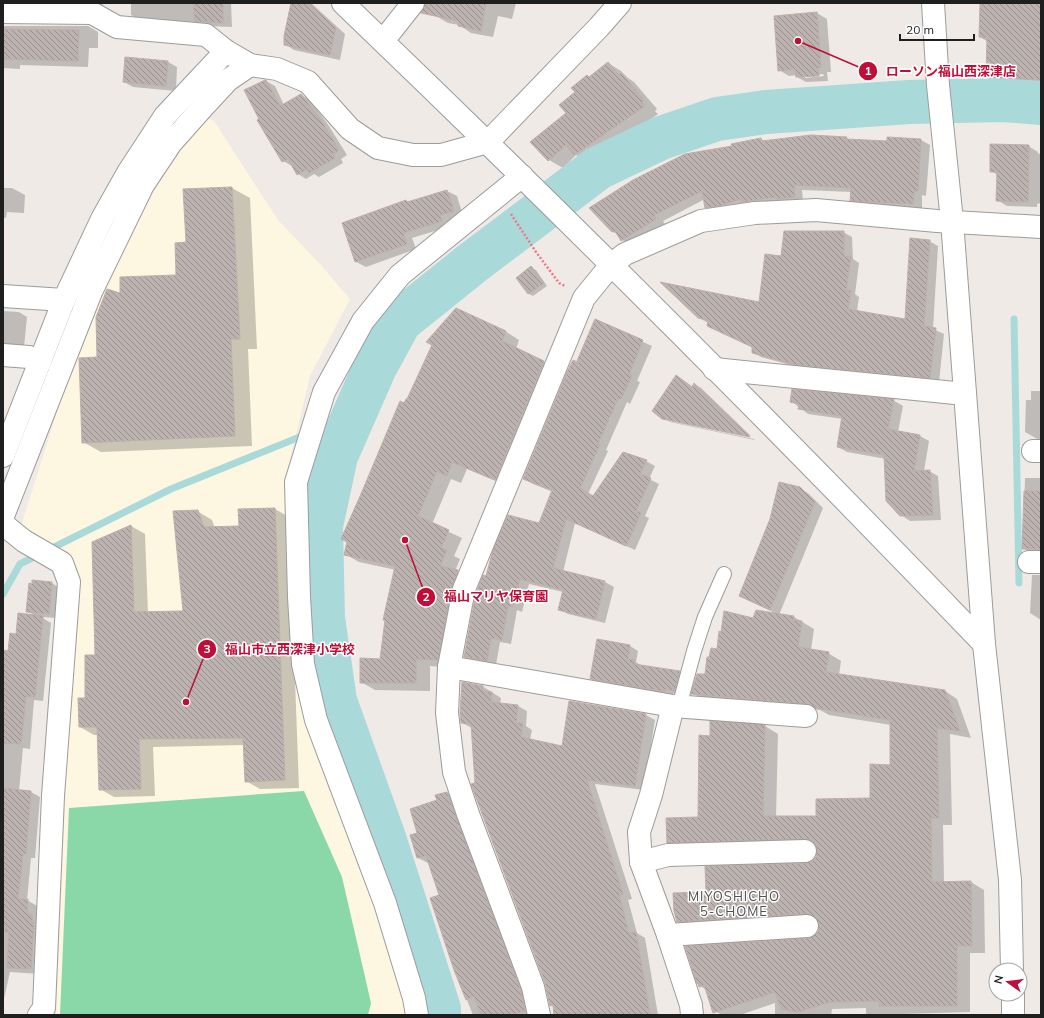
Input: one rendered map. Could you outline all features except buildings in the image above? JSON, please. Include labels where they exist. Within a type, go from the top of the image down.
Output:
[{"type":"street","points":[[344,3],[527,180],[876,532],[984,644]]},
{"type":"street","points":[[383,41],[413,3]]},
{"type":"street","points":[[3,12],[92,13],[117,27],[206,35],[226,51],[250,65],[277,69],[308,82],[350,129],[378,148],[413,155],[441,155],[488,142],[620,3]]},
{"type":"street","points":[[933,3],[938,85],[952,221],[984,644],[1010,880],[1012,962]]},
{"type":"street","points":[[3,456],[64,300],[102,219],[129,171],[165,116],[226,51]]},
{"type":"street","points":[[3,516],[91,292],[143,185],[171,143],[203,107],[228,80],[250,65]]},
{"type":"street","points":[[417,1015],[414,998],[385,903],[316,720],[303,664],[299,597],[296,482],[324,392],[363,321],[400,275],[527,180]]},
{"type":"street","points":[[539,1015],[533,987],[468,814],[454,772],[446,713],[450,667],[464,589],[584,298],[611,265],[625,254],[701,221],[755,213],[816,210],[1041,227]]},
{"type":"street","points":[[3,296],[64,300]]},
{"type":"street","points":[[3,355],[29,356],[40,362]]},
{"type":"street","points":[[714,369],[965,394]]},
{"type":"street","points":[[3,524],[24,541],[62,563],[69,582],[53,796],[44,1008],[39,1015]]},
{"type":"street","points":[[450,667],[676,706],[806,716]]},
{"type":"street","points":[[676,706],[652,795],[638,832],[641,862],[668,935],[691,1005],[692,1015]]},
{"type":"street","points":[[641,862],[668,855],[805,851]]},
{"type":"street","points":[[668,935],[807,926]]},
{"type":"street","points":[[1013,1002],[1013,1015]]},
{"type":"lane","points":[[676,706],[705,617],[724,574]]},
{"type":"path","points":[[507,208],[559,283],[584,298]]},
{"type":"shaded area","points":[[204,117],[214,121],[278,220],[319,263],[350,299],[310,376],[284,485],[294,669],[311,736],[328,787],[356,843],[410,1015],[56,1015],[75,563],[21,526],[75,355],[103,278],[150,187]]},
{"type":"green space","points":[[304,791],[342,877],[371,1003],[368,1015],[60,1015],[69,808]]},
{"type":"waterway","points":[[439,1015],[439,1009],[384,838],[335,701],[323,618],[321,526],[336,456],[375,367],[400,321],[471,264],[598,168],[661,138],[717,119],[766,112],[909,102],[1003,100],[1041,103]]},
{"type":"waterway","points":[[1014,319],[1019,583]]},
{"type":"waterway","points":[[317,430],[354,415]]},
{"type":"waterway","points":[[3,594],[20,564],[171,489],[307,434]]},
{"type":"place","name":"ローソン福山西深津店","points":[[798,41]]},
{"type":"place","name":"福山マリヤ保育園","points":[[405,540]]},
{"type":"place","name":"福山市立西深津小学校","points":[[186,702]]},
{"type":"district","name":"MIYOSHICHO 5-CHOME","points":[[734,904]]}]
